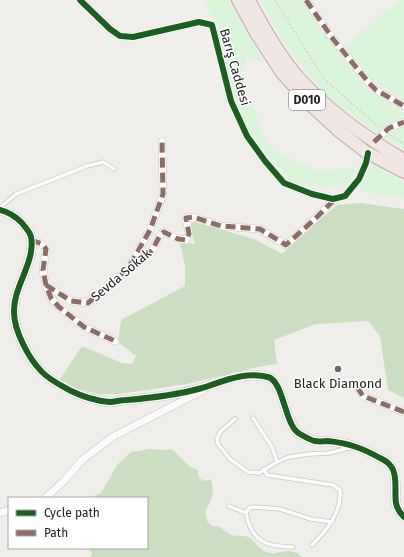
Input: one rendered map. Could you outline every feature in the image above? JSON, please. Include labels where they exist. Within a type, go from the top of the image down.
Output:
[{"type":"highway","name":"D010","points":[[238,0],[256,33],[282,73],[312,106],[338,132],[368,153],[404,172]]},
{"type":"highway","name":"D010","points":[[249,0],[265,31],[298,77],[336,114],[374,142],[404,160]]},
{"type":"street","name":"Barış Caddesi","points":[[80,0],[110,29],[120,36],[133,37],[199,22],[212,25],[231,101],[251,142],[284,183],[312,194],[333,199],[336,198]]},
{"type":"street","points":[[306,0],[333,39],[369,83],[376,90],[404,106]]},
{"type":"street","points":[[374,142],[389,128],[404,122]]},
{"type":"street","points":[[129,266],[150,230],[163,194],[162,142]]},
{"type":"street","points":[[336,198],[345,196],[359,179],[366,164],[368,153]]},
{"type":"street","name":"Sevda Sokak","points":[[46,285],[72,301],[88,303],[119,277],[129,266],[144,258],[154,248],[160,235],[164,232],[178,239],[186,240],[189,234],[186,218],[193,217],[221,226],[260,229],[286,244],[336,198]]},
{"type":"street","points":[[0,210],[19,220],[31,236],[31,250],[15,300],[14,312],[21,339],[34,362],[43,373],[56,382],[87,397],[109,402],[185,393],[249,375],[270,377],[275,381],[286,406],[290,421],[297,433],[315,441],[328,441],[356,446],[371,452],[389,463],[395,476],[396,503],[399,512],[404,517]]},
{"type":"street","points":[[31,240],[42,244],[46,249],[43,270],[46,285],[51,298],[84,327],[115,341]]},
{"type":"street","points":[[46,497],[64,481],[82,460],[114,436],[220,382]]},
{"type":"street","points":[[357,387],[363,396],[404,412]]},
{"type":"lane","points":[[0,210],[3,205],[16,194],[87,166],[103,162],[114,169]]},
{"type":"lane","points":[[253,418],[272,447],[277,462]]},
{"type":"lane","points":[[235,419],[220,432],[217,439],[218,444],[230,459],[248,472],[258,473],[289,457],[329,453],[356,446]]},
{"type":"lane","points":[[264,469],[267,475],[327,484],[338,487],[340,490],[341,495],[332,522],[325,533],[312,544]]},
{"type":"lane","points":[[229,506],[246,513],[258,539],[270,544],[293,547]]},
{"type":"lane","points":[[246,513],[249,508],[254,507],[280,509],[311,519],[332,522]]},
{"type":"path","points":[[275,0],[324,79],[385,132],[404,144]]},
{"type":"green space","points":[[204,0],[230,0],[264,62],[247,57],[239,78],[269,145],[279,153],[318,171],[355,167],[352,182],[321,188],[291,181],[261,147],[244,122],[235,99],[223,54],[227,44]]},
{"type":"green space","points":[[261,0],[301,0],[343,59],[370,92],[404,113],[404,150],[384,138],[329,98],[282,40]]},
{"type":"green space","points":[[400,0],[404,0],[404,99],[375,82],[344,47]]},
{"type":"green space","points":[[373,164],[404,182],[404,198],[364,192],[360,188]]},
{"type":"green space","points":[[361,203],[404,209],[404,398],[388,390],[380,336],[368,321],[316,324],[274,340],[277,364],[257,367],[187,384],[119,394],[98,394],[78,389],[60,379],[82,346],[122,363],[132,364],[136,356],[118,342],[121,320],[185,286],[185,266],[180,243],[195,244],[189,224],[194,222],[254,239],[282,254],[337,205]]},
{"type":"green space","points":[[150,449],[172,449],[190,467],[198,470],[199,478],[205,481],[211,479],[213,489],[212,496],[205,512],[207,521],[212,526],[218,526],[233,536],[246,536],[267,552],[276,553],[292,551],[302,557],[90,557],[92,554],[89,549],[148,549],[148,497],[92,497],[101,493],[117,465],[131,452]]},
{"type":"marked path","points":[[306,0],[333,39],[369,83],[376,90],[404,106]]},
{"type":"marked path","points":[[374,142],[389,128],[404,122]]},
{"type":"marked path","points":[[130,265],[150,230],[163,194],[162,142]]},
{"type":"marked path","points":[[46,285],[71,301],[88,303],[129,267],[144,258],[153,249],[160,235],[164,232],[178,239],[186,240],[189,234],[186,218],[193,217],[221,226],[260,229],[286,245],[336,198]]},
{"type":"marked path","points":[[31,240],[42,244],[46,249],[43,270],[46,285],[51,298],[59,307],[84,327],[115,341]]},
{"type":"marked path","points":[[357,387],[363,396],[404,412]]},
{"type":"cycle path","points":[[80,0],[110,29],[120,36],[133,37],[199,22],[212,25],[231,101],[247,136],[265,161],[284,183],[312,194],[333,199],[345,196],[359,179],[366,163],[368,153]]},
{"type":"cycle path","points":[[0,210],[20,221],[29,231],[31,237],[32,246],[28,265],[17,293],[14,312],[19,336],[27,352],[42,372],[48,377],[78,394],[110,402],[183,393],[243,376],[259,375],[268,377],[273,380],[278,387],[291,423],[295,430],[300,434],[315,441],[328,441],[355,446],[388,463],[394,471],[395,476],[396,505],[404,517]]},
{"type":"place","name":"Black Diamond","points":[[338,369]]}]
